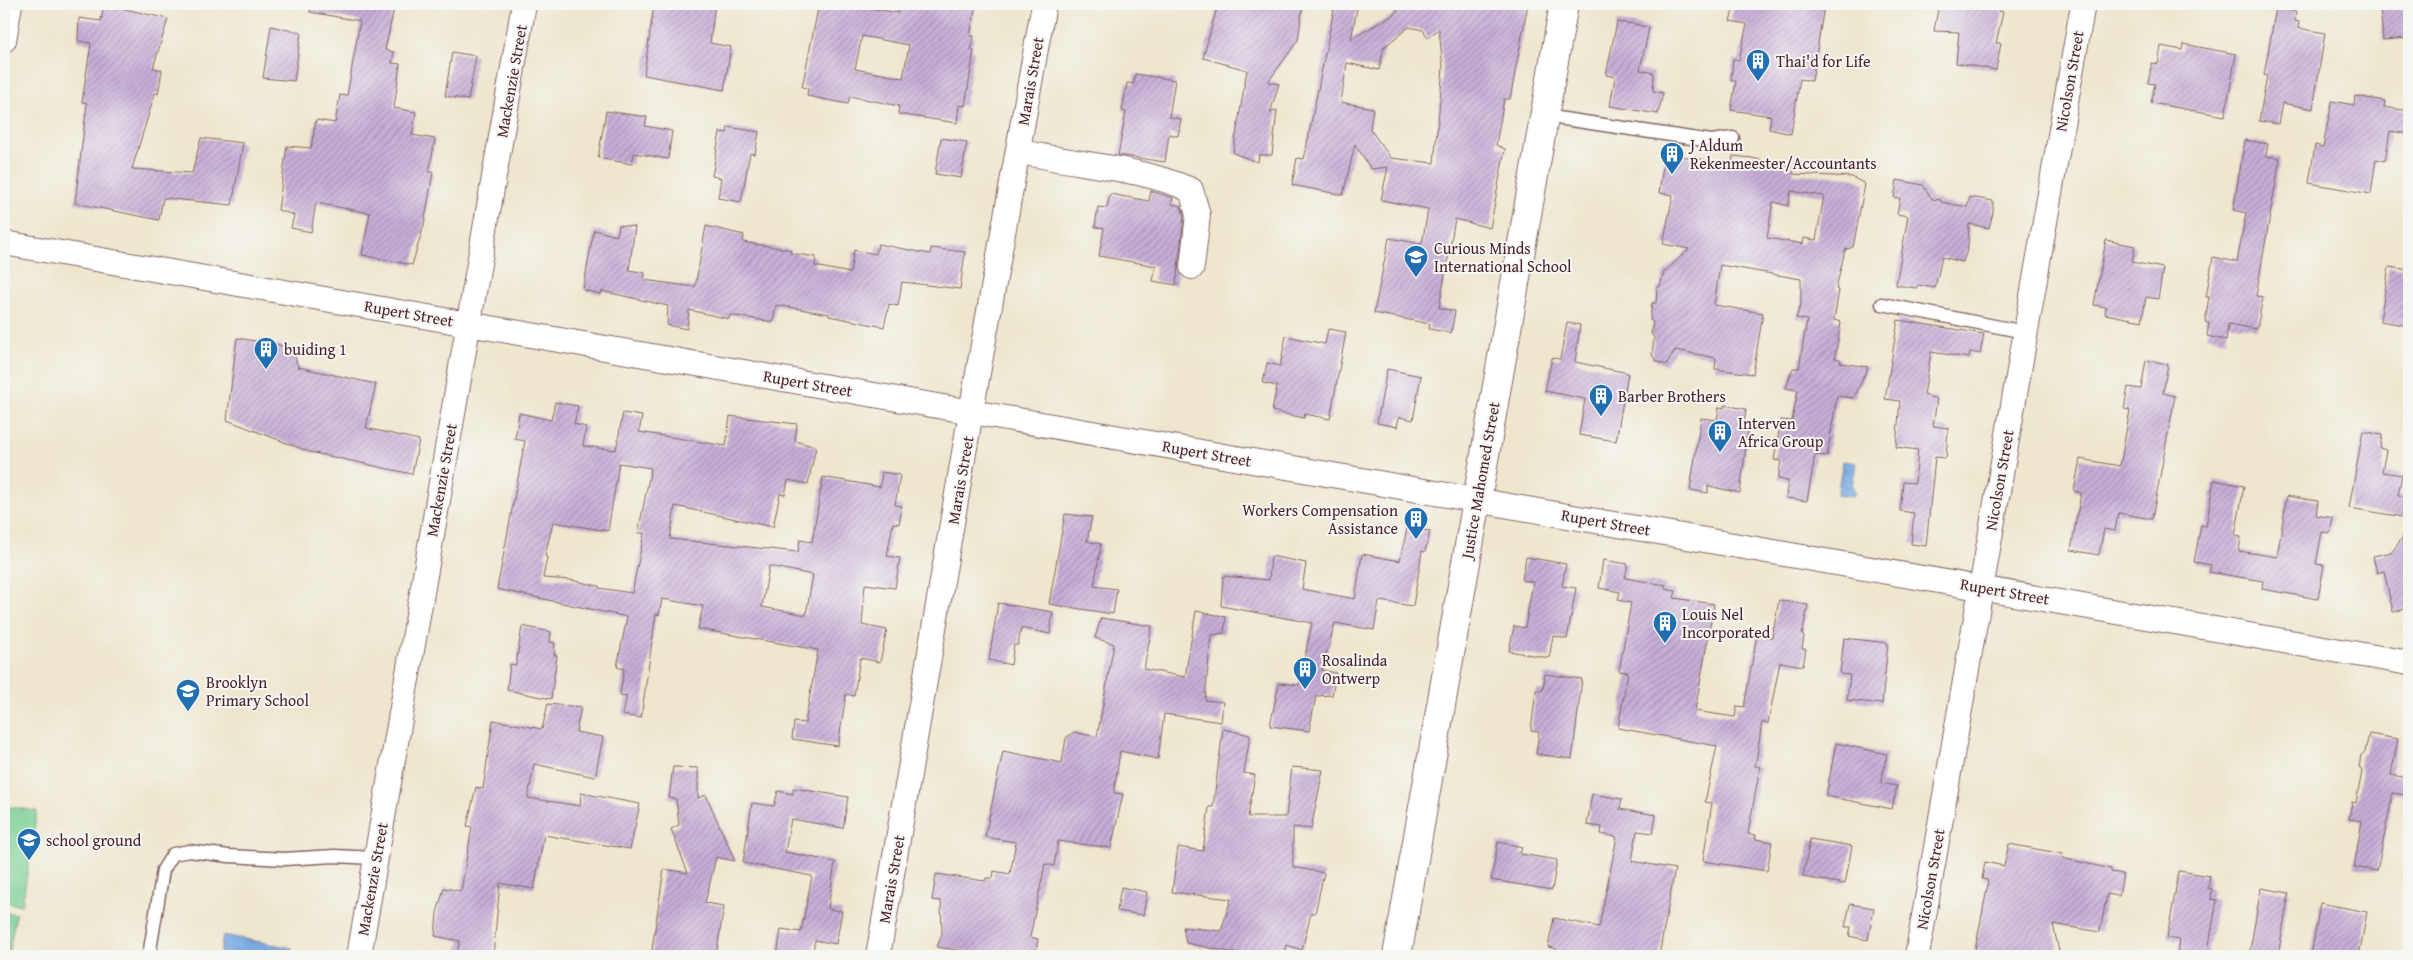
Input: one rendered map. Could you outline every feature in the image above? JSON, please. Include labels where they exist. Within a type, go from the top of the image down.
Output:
[{"type":"main road","name":"Justice Mahomed Street","points":[[1397,956],[1564,4]]},
{"type":"street","points":[[4,40],[10,4]]},
{"type":"street","name":"Mackenzie Street","points":[[359,956],[524,4]]},
{"type":"street","name":"Marais Street","points":[[878,956],[971,412],[1044,4]]},
{"type":"street","name":"Nicolson Street","points":[[1917,956],[2083,4]]},
{"type":"street","points":[[1018,151],[1058,161],[1164,178],[1192,190],[1198,215],[1192,267]]},
{"type":"street","name":"Rupert Street","points":[[4,243],[2409,663]]},
{"type":"lane","points":[[1544,116],[1711,141],[1732,138]]},
{"type":"lane","points":[[1882,304],[2025,332]]},
{"type":"lane","points":[[149,956],[163,870],[173,854],[189,851],[229,856],[284,859],[334,856],[376,858]]},
{"type":"green space","points":[[4,806],[37,811],[22,905],[4,902]]},
{"type":"green space","points":[[4,912],[16,914],[8,956],[4,956]]},
{"type":"water","points":[[1843,461],[1856,463],[1852,486],[1855,493],[1850,497],[1837,495]]},
{"type":"water","points":[[223,935],[292,948],[290,956],[220,956]]},
{"type":"building","points":[[104,4],[168,19],[153,68],[162,70],[158,94],[155,93],[132,169],[192,173],[201,138],[243,143],[232,205],[163,198],[159,220],[75,203],[87,103],[82,102],[91,43],[78,41],[79,18],[101,21]]},
{"type":"building","points":[[311,4],[395,4],[385,50],[394,52],[392,63],[400,64],[394,108],[416,112],[412,135],[435,139],[429,172],[433,172],[424,225],[412,265],[362,255],[370,213],[316,203],[311,232],[291,228],[294,215],[278,210],[287,146],[311,148],[316,120],[335,123],[340,95],[347,96],[360,21],[310,12]]},
{"type":"building","points":[[654,4],[715,4],[710,43],[731,47],[724,90],[644,75]]},
{"type":"building","points":[[819,4],[848,4],[898,13],[899,4],[976,4],[970,36],[974,36],[971,50],[974,51],[965,106],[959,105],[957,123],[898,114],[899,106],[850,96],[848,104],[807,96],[808,88],[802,87]],"holes":[[[862,36],[909,45],[903,78],[855,69]]]},
{"type":"building","points":[[1218,4],[1303,4],[1298,40],[1268,82],[1279,84],[1270,113],[1277,110],[1272,155],[1259,155],[1258,162],[1233,153],[1247,70],[1203,58]]},
{"type":"building","points":[[1335,4],[1358,4],[1351,39],[1393,15],[1403,4],[1528,4],[1510,99],[1504,99],[1496,145],[1505,149],[1490,228],[1455,219],[1439,308],[1455,311],[1451,333],[1429,329],[1430,324],[1374,313],[1389,238],[1422,244],[1428,209],[1381,200],[1388,167],[1371,169],[1355,144],[1343,195],[1292,185],[1297,158],[1304,159]],"holes":[[[1409,27],[1423,30],[1428,38],[1439,29],[1443,68],[1434,163],[1391,158],[1370,129],[1373,108],[1341,102],[1347,63],[1379,70],[1384,47]]]},
{"type":"building","points":[[1735,4],[1812,4],[1824,6],[1812,81],[1800,79],[1791,134],[1769,129],[1771,116],[1731,110],[1736,81],[1731,81],[1733,59],[1739,60],[1747,24],[1730,21]]},
{"type":"building","points":[[1939,4],[2001,4],[1999,11],[2003,12],[1996,43],[2001,43],[1996,70],[1956,63],[1959,32],[1934,31]]},
{"type":"building","points":[[2380,4],[2409,4],[2409,38],[2383,40]]},
{"type":"building","points":[[2276,8],[2296,12],[2295,21],[2299,22],[2298,28],[2325,33],[2313,109],[2282,103],[2278,124],[2259,121],[2267,76],[2264,75]]},
{"type":"building","points":[[1617,22],[1649,28],[1640,70],[1654,73],[1653,91],[1663,93],[1658,114],[1610,106],[1615,77],[1606,75]]},
{"type":"building","points":[[271,26],[301,33],[294,81],[263,78]]},
{"type":"building","points":[[2183,44],[2236,54],[2225,116],[2151,103],[2155,84],[2148,83],[2152,63],[2158,64],[2161,46],[2182,50]]},
{"type":"building","points":[[452,52],[476,56],[468,100],[445,96]]},
{"type":"building","points":[[1135,74],[1175,80],[1169,117],[1181,119],[1178,136],[1169,134],[1165,162],[1118,155],[1126,112],[1122,111],[1127,83],[1134,84]]},
{"type":"building","points":[[2355,96],[2385,101],[2384,107],[2409,111],[2409,134],[2390,131],[2385,161],[2376,159],[2371,194],[2309,183],[2315,145],[2323,147],[2332,101],[2354,105]]},
{"type":"building","points":[[606,111],[647,117],[645,126],[672,131],[668,159],[634,153],[632,164],[598,158]]},
{"type":"building","points":[[728,127],[759,132],[755,154],[750,153],[741,202],[718,198],[721,178],[712,176],[720,132],[727,133]]},
{"type":"building","points":[[941,138],[967,142],[961,178],[935,174]]},
{"type":"building","points":[[2245,140],[2268,144],[2266,156],[2280,158],[2256,296],[2263,297],[2257,329],[2228,324],[2226,340],[2207,336],[2209,323],[2205,322],[2209,297],[2206,297],[2213,257],[2237,262],[2246,213],[2233,210]]},
{"type":"building","points":[[1665,153],[1732,165],[1733,156],[1752,158],[1794,168],[1793,174],[1852,177],[1865,184],[1853,247],[1845,250],[1836,289],[1839,290],[1834,320],[1841,322],[1835,358],[1840,359],[1841,363],[1868,367],[1854,398],[1837,396],[1827,456],[1815,455],[1807,501],[1786,498],[1788,481],[1778,479],[1781,461],[1774,460],[1781,420],[1792,421],[1798,390],[1786,388],[1793,368],[1799,368],[1807,320],[1796,318],[1801,304],[1801,279],[1720,265],[1714,305],[1763,313],[1753,374],[1715,369],[1716,358],[1675,350],[1666,365],[1656,361],[1652,355],[1654,337],[1651,334],[1653,322],[1650,320],[1652,303],[1656,303],[1657,288],[1660,286],[1664,272],[1689,249],[1663,244],[1673,195],[1659,193]],"holes":[[[1791,191],[1824,196],[1816,240],[1804,238],[1803,244],[1767,238],[1773,202],[1788,206]]]},
{"type":"building","points":[[1897,180],[1923,185],[1932,199],[1941,200],[1941,202],[1967,207],[1970,197],[1993,201],[1993,213],[1989,228],[1969,224],[1968,247],[1963,262],[1942,257],[1935,288],[1918,285],[1916,288],[1896,285],[1908,216],[1897,214],[1900,198],[1894,198]]},
{"type":"building","points":[[1151,191],[1173,198],[1172,204],[1181,206],[1184,216],[1176,285],[1153,281],[1156,266],[1099,256],[1104,228],[1095,227],[1098,207],[1107,208],[1110,194],[1149,201]]},
{"type":"building","points":[[619,225],[635,227],[629,270],[645,273],[644,280],[695,287],[706,226],[744,235],[743,242],[791,250],[790,253],[816,257],[815,266],[850,273],[854,250],[876,254],[878,244],[930,254],[931,248],[965,252],[960,289],[902,282],[898,306],[889,304],[884,327],[829,316],[829,314],[776,305],[773,322],[730,315],[729,319],[689,310],[687,329],[667,325],[668,306],[602,291],[601,294],[583,290],[594,230],[617,236]]},
{"type":"building","points":[[2106,240],[2135,246],[2132,262],[2163,268],[2158,299],[2146,297],[2142,321],[2105,314],[2106,307],[2094,305]]},
{"type":"building","points":[[2389,267],[2409,270],[2409,326],[2380,321]]},
{"type":"building","points":[[1898,320],[1984,334],[1980,354],[1970,352],[1969,358],[1931,352],[1924,395],[1937,399],[1933,426],[1948,428],[1946,458],[1935,457],[1926,546],[1911,544],[1914,513],[1900,511],[1903,482],[1915,483],[1918,450],[1896,447],[1900,401],[1885,399]]},
{"type":"building","name":"Barber Brothers","points":[[1567,323],[1580,325],[1575,362],[1628,373],[1616,441],[1579,435],[1585,399],[1545,391],[1552,358],[1560,359]]},
{"type":"building","points":[[1328,329],[1346,332],[1330,419],[1305,414],[1304,418],[1272,411],[1277,386],[1263,383],[1267,363],[1280,366],[1286,336],[1325,344]]},
{"type":"building","points":[[237,338],[292,347],[298,367],[376,384],[366,428],[419,440],[412,474],[310,452],[227,420]]},
{"type":"building","points":[[2146,360],[2168,364],[2163,393],[2175,396],[2152,519],[2118,513],[2115,531],[2104,529],[2099,555],[2071,550],[2081,493],[2074,491],[2080,459],[2120,466],[2130,410],[2124,409],[2128,387],[2141,389]]},
{"type":"building","points":[[1387,369],[1421,376],[1413,420],[1399,417],[1397,427],[1377,423]]},
{"type":"building","points":[[555,402],[578,406],[574,424],[586,427],[583,446],[616,450],[623,413],[642,416],[639,432],[726,446],[730,416],[797,424],[795,441],[816,447],[808,484],[788,480],[785,495],[780,494],[773,527],[675,506],[670,539],[798,552],[800,540],[812,542],[823,477],[880,487],[882,472],[900,475],[895,505],[902,506],[899,524],[893,523],[887,556],[900,558],[895,588],[865,584],[862,625],[887,630],[880,662],[860,658],[854,696],[846,694],[838,746],[792,739],[794,722],[805,723],[818,650],[698,629],[703,606],[662,599],[659,615],[656,614],[641,718],[622,715],[627,696],[620,695],[624,669],[617,667],[627,617],[497,589],[525,441],[515,439],[519,413],[551,420]],"holes":[[[619,463],[651,468],[638,533],[644,533],[632,593],[599,588],[599,586],[571,580],[543,578],[547,557],[545,556],[553,522],[608,531]],[[769,566],[813,575],[806,615],[762,607]]]},
{"type":"building","name":"Interven Africa Group","points":[[1724,405],[1746,409],[1743,429],[1748,430],[1740,493],[1708,486],[1708,493],[1690,490],[1701,418],[1717,420],[1719,407],[1724,408]]},
{"type":"building","points":[[2363,431],[2382,435],[2380,448],[2386,450],[2382,472],[2402,475],[2398,495],[2409,497],[2409,518],[2349,508]]},
{"type":"building","points":[[2214,480],[2244,486],[2235,536],[2241,537],[2239,551],[2277,557],[2287,496],[2318,501],[2316,515],[2333,518],[2330,533],[2322,532],[2316,564],[2324,565],[2318,599],[2262,589],[2263,581],[2209,572],[2211,565],[2194,562],[2201,525],[2206,526]]},
{"type":"building","points":[[1065,514],[1092,517],[1087,541],[1101,544],[1094,586],[1117,589],[1113,614],[1049,604]]},
{"type":"building","points":[[1407,528],[1430,531],[1425,552],[1422,551],[1413,606],[1379,601],[1374,630],[1335,623],[1322,670],[1336,673],[1332,695],[1316,696],[1309,731],[1270,726],[1279,683],[1299,685],[1312,623],[1221,606],[1223,576],[1269,580],[1271,556],[1306,563],[1302,589],[1355,599],[1362,554],[1400,561]]},
{"type":"building","points":[[2409,528],[2409,608],[2393,612],[2384,571],[2377,573],[2373,556],[2392,552]]},
{"type":"building","points":[[1526,557],[1566,564],[1562,586],[1576,588],[1567,639],[1553,636],[1549,658],[1509,651],[1514,626],[1525,628],[1533,582],[1522,580]]},
{"type":"building","points":[[1603,560],[1628,564],[1625,578],[1666,585],[1665,589],[1676,591],[1674,598],[1714,604],[1695,711],[1735,717],[1737,706],[1744,707],[1757,635],[1772,638],[1779,600],[1808,605],[1802,635],[1804,636],[1802,649],[1806,649],[1803,666],[1780,662],[1768,723],[1762,722],[1755,766],[1760,767],[1748,834],[1756,835],[1755,839],[1772,842],[1767,871],[1703,861],[1712,803],[1705,802],[1717,746],[1618,728],[1628,672],[1619,671],[1631,603],[1618,600],[1620,592],[1599,588]]},
{"type":"building","points":[[998,603],[1053,612],[1050,634],[1021,628],[1018,645],[1014,645],[1011,665],[989,660]]},
{"type":"building","points":[[1196,611],[1226,617],[1224,633],[1211,635],[1205,700],[1223,702],[1221,722],[1164,714],[1158,759],[1120,751],[1114,793],[1123,794],[1111,848],[1058,841],[1054,866],[1045,864],[1030,937],[1038,939],[1035,956],[974,956],[974,953],[937,947],[942,934],[941,901],[932,900],[936,874],[985,881],[986,878],[993,878],[994,871],[1010,874],[1016,842],[985,837],[1003,751],[1062,763],[1066,738],[1074,732],[1097,737],[1114,644],[1095,638],[1101,618],[1152,626],[1144,669],[1185,677]]},
{"type":"building","points":[[522,626],[551,632],[550,642],[555,643],[554,655],[557,655],[551,699],[507,690],[510,664],[516,665]]},
{"type":"building","points":[[1844,638],[1888,643],[1882,704],[1847,700],[1850,675],[1840,674]]},
{"type":"building","points":[[1545,674],[1582,679],[1572,759],[1536,754],[1539,732],[1531,731],[1536,690],[1543,690]]},
{"type":"building","points":[[548,704],[581,707],[576,732],[603,737],[595,777],[534,764],[528,798],[580,806],[581,793],[640,804],[630,849],[544,835],[534,889],[500,883],[493,956],[456,956],[460,941],[435,936],[437,913],[444,888],[461,891],[472,827],[467,826],[476,787],[483,789],[493,720],[542,729]]},
{"type":"building","points":[[1223,729],[1250,735],[1244,773],[1255,775],[1248,817],[1286,817],[1292,767],[1323,770],[1311,829],[1293,827],[1293,867],[1324,873],[1315,913],[1311,913],[1302,950],[1287,945],[1284,956],[1250,956],[1186,943],[1183,927],[1221,931],[1231,899],[1172,892],[1178,847],[1203,851],[1209,807],[1213,807]]},
{"type":"building","points":[[2369,734],[2398,739],[2391,775],[2409,778],[2406,795],[2393,793],[2377,871],[2354,867],[2362,821],[2349,819],[2352,802],[2356,803],[2362,771],[2359,767],[2361,755],[2365,752]]},
{"type":"building","points":[[1836,743],[1887,754],[1881,783],[1897,786],[1892,809],[1826,796]]},
{"type":"building","points":[[673,767],[698,768],[698,798],[706,795],[735,861],[716,857],[705,903],[724,906],[716,956],[651,956],[664,869],[688,873],[671,829],[679,825],[676,799],[669,798]]},
{"type":"building","points":[[793,788],[848,797],[843,828],[791,819],[785,852],[835,862],[828,909],[842,911],[836,944],[815,940],[812,956],[777,956],[781,929],[801,932],[812,876],[743,863],[752,803],[774,806],[778,791],[793,794]]},
{"type":"building","points":[[1592,794],[1622,799],[1620,809],[1656,815],[1653,833],[1637,831],[1632,861],[1675,869],[1659,956],[1555,956],[1557,949],[1548,947],[1554,918],[1599,927],[1617,837],[1601,834],[1602,827],[1587,825]]},
{"type":"building","points":[[1810,839],[1852,846],[1845,884],[1803,877]]},
{"type":"building","points":[[1498,842],[1522,847],[1520,854],[1557,860],[1552,890],[1491,880]]},
{"type":"building","points":[[2009,844],[2063,854],[2062,858],[2111,869],[2111,872],[2123,874],[2119,896],[2107,894],[2100,932],[2053,924],[2060,956],[2008,956],[1975,950],[1988,884],[1987,880],[1982,879],[1985,862],[2004,866]]},
{"type":"building","points":[[2179,871],[2210,876],[2208,888],[2212,889],[2211,899],[2217,900],[2207,956],[2177,956],[2180,940],[2167,938]]},
{"type":"building","points":[[1121,887],[1147,892],[1143,915],[1117,911]]},
{"type":"building","points":[[2261,888],[2289,893],[2278,956],[2249,956]]},
{"type":"building","points":[[2320,903],[2367,912],[2359,956],[2311,956]]},
{"type":"building","points":[[1850,904],[1874,908],[1868,940],[1849,936],[1851,927],[1845,927]]},
{"type":"place","name":"Thai'd for Life","points":[[1758,82]]},
{"type":"place","name":"J Aldum Rekenmeester/Accountants","points":[[1672,175]]},
{"type":"place","name":"Curious Minds International School","points":[[1416,278]]},
{"type":"place","name":"buiding 1","points":[[266,370]]},
{"type":"place","name":"Barber Brothers","points":[[1601,417]]},
{"type":"place","name":"Interven Africa Group","points":[[1720,453]]},
{"type":"place","name":"Workers Compensation Assistance","points":[[1416,540]]},
{"type":"place","name":"Louis Nel Incorporated","points":[[1665,644]]},
{"type":"place","name":"Rosalinda Ontwerp","points":[[1305,690]]},
{"type":"place","name":"Brooklyn Primary School","points":[[188,712]]},
{"type":"place","name":"school ground","points":[[29,861]]}]
